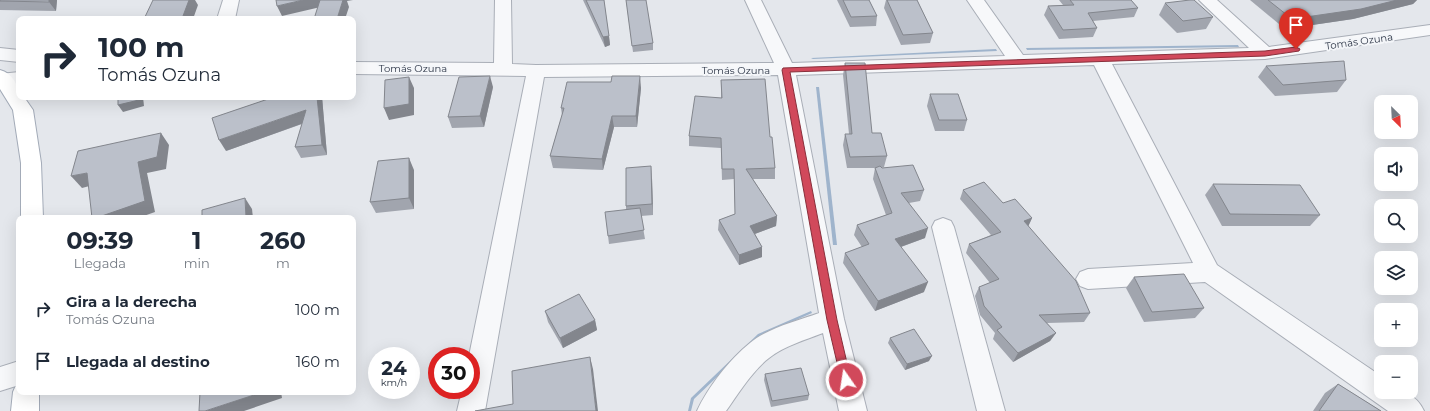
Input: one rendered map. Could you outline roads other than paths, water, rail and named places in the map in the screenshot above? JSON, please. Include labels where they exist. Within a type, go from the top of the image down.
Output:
[{"type":"main road","points":[[7,78],[16,96]]},
{"type":"main road","points":[[18,100],[23,110],[31,163],[32,215]]},
{"type":"main road","points":[[25,411],[26,395]]},
{"type":"street","points":[[227,16],[231,0]]},
{"type":"street","points":[[503,0],[503,69]]},
{"type":"street","points":[[753,0],[786,70],[832,320],[853,411]]},
{"type":"street","points":[[975,0],[1018,62]]},
{"type":"street","points":[[1207,0],[1265,53]]},
{"type":"street","name":"Tomás Ozuna","points":[[356,68],[503,69],[536,71],[786,70],[1018,62],[1265,53],[1430,30]]},
{"type":"street","points":[[0,54],[16,56]]},
{"type":"street","points":[[1100,59],[1209,272],[1374,386]]},
{"type":"street","points":[[471,411],[536,71]]},
{"type":"street","points":[[943,227],[991,411]]},
{"type":"street","points":[[1088,279],[1209,272]]},
{"type":"street","points":[[711,411],[732,380],[760,350],[785,336],[832,320]]},
{"type":"street","points":[[0,379],[16,374]]},
{"type":"street","points":[[1392,399],[1410,411]]},
{"type":"water","points":[[1238,45],[1239,47],[1027,50],[1026,48]]},
{"type":"water","points":[[996,49],[997,51],[811,58]]},
{"type":"water","points":[[816,87],[819,87],[837,245],[833,245]]},
{"type":"water","points":[[811,311],[812,313],[760,336],[694,399],[691,411],[688,411],[691,398],[758,334]]}]
